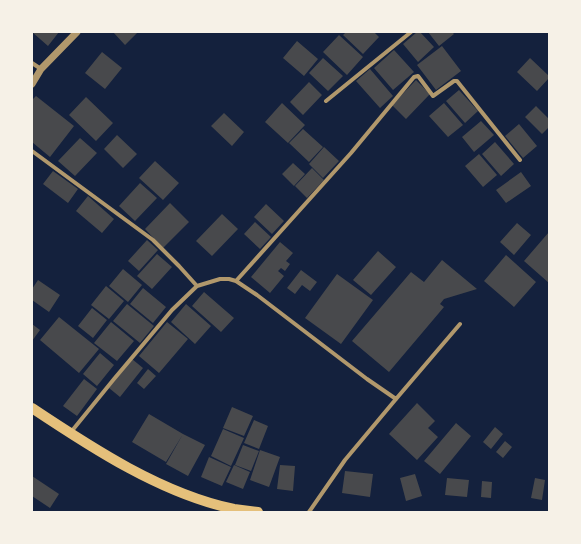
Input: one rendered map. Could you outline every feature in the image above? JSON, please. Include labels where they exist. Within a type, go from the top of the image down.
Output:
[{"type":"main road","points":[[32,408],[121,464],[170,489],[221,506],[258,512]]},
{"type":"street","points":[[32,84],[41,69],[77,32]]},
{"type":"street","points":[[326,101],[411,32]]},
{"type":"street","points":[[32,62],[41,69]]},
{"type":"street","points":[[236,280],[351,153],[414,76],[418,76],[433,96],[454,81],[456,80],[459,82],[520,160]]},
{"type":"street","points":[[32,151],[152,240],[197,286]]},
{"type":"street","points":[[70,433],[167,316],[197,286],[220,279],[236,280],[367,379],[396,399]]},
{"type":"street","points":[[309,512],[345,460],[460,324]]},
{"type":"building","points":[[32,32],[59,32],[48,46]]},
{"type":"building","points":[[113,32],[138,32],[125,45]]},
{"type":"building","points":[[346,32],[374,32],[379,37],[363,54],[343,35]]},
{"type":"building","points":[[417,32],[420,32],[434,47],[418,62],[403,44]]},
{"type":"building","points":[[428,32],[452,32],[454,34],[439,46]]},
{"type":"building","points":[[339,35],[363,57],[347,75],[323,52]]},
{"type":"building","points":[[297,41],[318,59],[304,76],[283,58]]},
{"type":"building","points":[[442,46],[461,71],[436,90],[417,65]]},
{"type":"building","points":[[394,50],[414,72],[393,90],[374,68]]},
{"type":"building","points":[[102,52],[122,68],[105,89],[85,73]]},
{"type":"building","points":[[323,58],[343,76],[328,91],[309,73]]},
{"type":"building","points":[[530,58],[549,76],[549,78],[537,91],[517,72]]},
{"type":"building","points":[[370,69],[393,96],[380,108],[356,81]]},
{"type":"building","points":[[416,80],[430,94],[406,119],[392,105]]},
{"type":"building","points":[[309,82],[322,95],[303,115],[290,102]]},
{"type":"building","points":[[459,90],[478,111],[465,123],[446,101]]},
{"type":"building","points":[[36,96],[74,126],[50,157],[32,142],[32,100]]},
{"type":"building","points":[[86,97],[113,123],[96,141],[69,115]]},
{"type":"building","points":[[282,103],[305,125],[288,143],[265,122]]},
{"type":"building","points":[[444,103],[463,125],[448,137],[429,116]]},
{"type":"building","points":[[536,106],[549,119],[549,127],[542,134],[525,117]]},
{"type":"building","points":[[224,113],[244,132],[232,146],[211,126]]},
{"type":"building","points":[[481,121],[494,135],[474,152],[462,137]]},
{"type":"building","points":[[519,124],[537,146],[523,158],[505,136]]},
{"type":"building","points":[[303,129],[323,147],[309,162],[289,143]]},
{"type":"building","points":[[117,135],[137,154],[123,168],[104,149]]},
{"type":"building","points":[[80,138],[97,153],[75,176],[58,161]]},
{"type":"building","points":[[495,142],[514,164],[501,176],[482,154]]},
{"type":"building","points":[[324,147],[339,161],[323,178],[309,164]]},
{"type":"building","points":[[479,154],[497,175],[483,187],[465,166]]},
{"type":"building","points":[[155,161],[179,183],[163,200],[139,178]]},
{"type":"building","points":[[293,163],[305,174],[294,186],[282,174]]},
{"type":"building","points":[[312,168],[324,180],[307,198],[295,186]]},
{"type":"building","points":[[53,171],[78,189],[68,203],[43,184]]},
{"type":"building","points":[[521,172],[531,186],[506,203],[496,190]]},
{"type":"building","points":[[140,183],[157,198],[135,221],[119,206]]},
{"type":"building","points":[[88,196],[114,219],[102,233],[76,211]]},
{"type":"building","points":[[170,203],[189,222],[163,248],[145,229]]},
{"type":"building","points":[[266,204],[284,221],[272,234],[254,217]]},
{"type":"building","points":[[222,214],[238,229],[212,256],[196,241]]},
{"type":"building","points":[[255,222],[271,237],[260,249],[244,234]]},
{"type":"building","points":[[517,223],[531,235],[514,255],[500,242]]},
{"type":"building","points":[[549,232],[549,283],[524,261]]},
{"type":"building","points":[[147,240],[158,250],[139,271],[128,261]]},
{"type":"building","points":[[280,242],[293,253],[286,261],[290,264],[285,271],[281,268],[278,271],[284,276],[270,293],[251,277]]},
{"type":"building","points":[[378,251],[396,267],[371,295],[353,280]]},
{"type":"building","points":[[157,254],[172,267],[152,289],[137,276]]},
{"type":"building","points":[[506,255],[536,282],[514,307],[484,281]]},
{"type":"building","points":[[442,260],[477,289],[444,299],[440,304],[444,307],[389,372],[352,341],[411,272],[424,282]]},
{"type":"building","points":[[123,269],[142,285],[128,302],[109,286]]},
{"type":"building","points":[[301,270],[317,282],[310,291],[302,285],[295,294],[287,288]]},
{"type":"building","points":[[337,274],[373,300],[341,344],[305,318]]},
{"type":"building","points":[[38,280],[60,295],[49,312],[32,300],[32,289]]},
{"type":"building","points":[[106,286],[124,301],[109,319],[91,305]]},
{"type":"building","points":[[143,288],[166,307],[153,323],[130,304]]},
{"type":"building","points":[[204,292],[234,318],[221,332],[192,306]]},
{"type":"building","points":[[127,304],[154,326],[140,343],[113,321]]},
{"type":"building","points":[[186,304],[211,326],[195,344],[171,322]]},
{"type":"building","points":[[92,308],[107,320],[93,338],[78,326]]},
{"type":"building","points":[[59,317],[99,349],[79,373],[40,340]]},
{"type":"building","points":[[111,322],[134,341],[117,361],[94,343]]},
{"type":"building","points":[[167,322],[188,339],[159,373],[139,356]]},
{"type":"building","points":[[32,324],[40,330],[32,341]]},
{"type":"building","points":[[100,353],[114,365],[97,386],[83,374]]},
{"type":"building","points":[[132,359],[143,368],[120,397],[109,388]]},
{"type":"building","points":[[148,369],[156,376],[144,389],[137,383]]},
{"type":"building","points":[[84,379],[97,389],[77,416],[63,406]]},
{"type":"building","points":[[417,403],[435,421],[428,428],[438,437],[417,460],[389,434]]},
{"type":"building","points":[[232,407],[253,416],[244,436],[223,428]]},
{"type":"building","points":[[149,414],[183,434],[166,462],[132,442]]},
{"type":"building","points":[[254,420],[268,426],[259,449],[244,443]]},
{"type":"building","points":[[456,423],[471,436],[440,474],[424,461]]},
{"type":"building","points":[[495,427],[503,434],[491,449],[483,442]]},
{"type":"building","points":[[223,429],[244,438],[231,466],[211,456]]},
{"type":"building","points":[[183,434],[205,445],[188,476],[166,464]]},
{"type":"building","points":[[505,441],[512,447],[503,458],[496,452]]},
{"type":"building","points":[[243,445],[259,451],[251,471],[235,465]]},
{"type":"building","points":[[260,450],[280,457],[269,487],[250,480]]},
{"type":"building","points":[[209,457],[231,467],[222,486],[201,477]]},
{"type":"building","points":[[234,465],[250,472],[243,489],[226,482]]},
{"type":"building","points":[[280,465],[295,466],[293,491],[277,489]]},
{"type":"building","points":[[345,471],[373,474],[370,497],[342,493]]},
{"type":"building","points":[[415,474],[422,496],[406,501],[400,478]]},
{"type":"building","points":[[32,476],[59,494],[50,508],[32,496]]},
{"type":"building","points":[[447,478],[469,480],[467,497],[445,495]]},
{"type":"building","points":[[535,478],[545,480],[542,500],[531,498]]},
{"type":"building","points":[[482,481],[492,482],[491,498],[481,497]]}]
